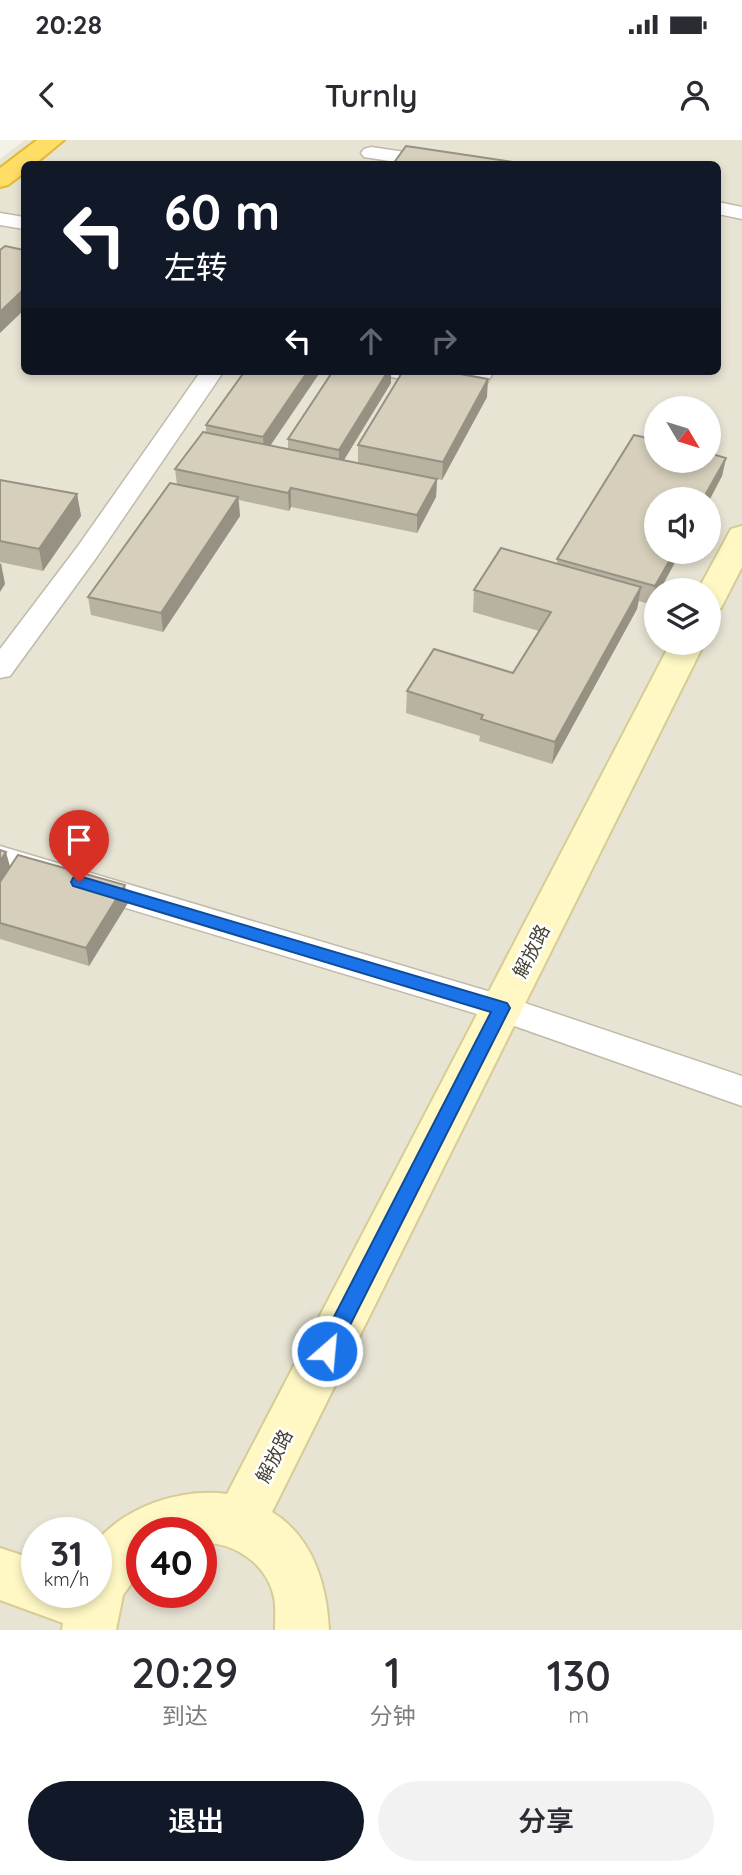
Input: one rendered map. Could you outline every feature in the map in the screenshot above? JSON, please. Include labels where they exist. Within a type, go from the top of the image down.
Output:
[{"type":"highway","points":[[25,161],[52,140]]},
{"type":"highway","points":[[52,161],[79,140]]},
{"type":"highway","points":[[0,180],[21,164]]},
{"type":"highway","points":[[0,203],[21,186]]},
{"type":"street","points":[[372,152],[427,161]]},
{"type":"street","points":[[721,209],[742,213]]},
{"type":"street","points":[[0,219],[21,222]]},
{"type":"street","points":[[0,669],[87,552],[210,375]]},
{"type":"street","points":[[420,375],[475,384],[480,375]]},
{"type":"street","points":[[721,578],[742,536]]},
{"type":"street","name":"解放路","points":[[240,1522],[681,655]]},
{"type":"street","points":[[0,858],[501,1008],[742,1091]]},
{"type":"street","points":[[193,1517],[214,1517]]},
{"type":"street","points":[[217,1518],[240,1522],[271,1541],[293,1572],[304,1609],[302,1630]]},
{"type":"street","points":[[77,1610],[126,1550]]},
{"type":"street","points":[[0,1574],[21,1581]]},
{"type":"shaded area","points":[[25,140],[742,140],[742,1630],[0,1630],[0,159]]},
{"type":"building","points":[[406,146],[506,161],[395,161]]},
{"type":"building","points":[[5,246],[21,249],[21,292],[0,312],[0,250]]},
{"type":"building","points":[[242,375],[305,375],[263,437],[206,425]]},
{"type":"building","points":[[330,375],[386,375],[339,450],[288,439]]},
{"type":"building","points":[[401,375],[466,375],[488,379],[443,462],[358,445]]},
{"type":"building","points":[[203,432],[437,479],[417,515],[291,488],[288,493],[175,469]]},
{"type":"building","points":[[634,435],[644,437],[644,473],[718,473],[710,487],[644,487],[644,564],[668,564],[660,578],[644,578],[644,583],[557,559]]},
{"type":"building","points":[[0,480],[77,494],[39,549],[0,541]]},
{"type":"building","points":[[170,483],[238,497],[161,613],[88,597]]},
{"type":"building","points":[[501,548],[641,587],[555,742],[481,719],[483,715],[407,691],[434,649],[513,673],[551,612],[474,590]]},
{"type":"building","points":[[0,850],[6,852],[0,861]]},
{"type":"building","points":[[18,855],[125,885],[86,948],[0,923],[0,882]]},
{"type":"route","points":[[79,882],[501,1008],[327,1351]]}]
